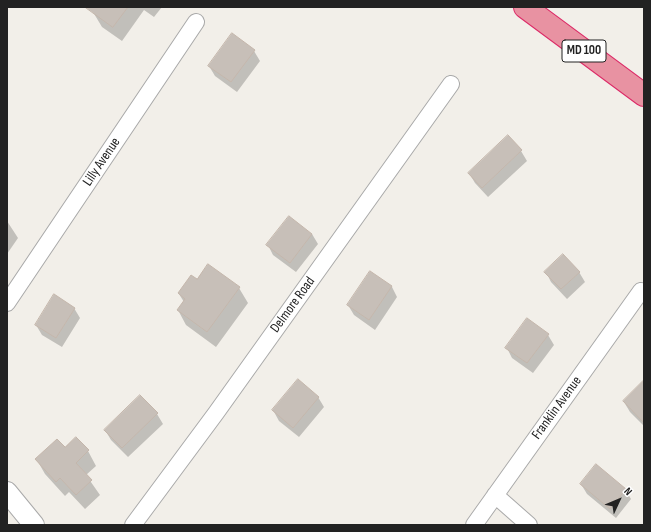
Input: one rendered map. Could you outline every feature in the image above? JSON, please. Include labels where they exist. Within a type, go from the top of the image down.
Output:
[{"type":"highway","name":"MD 100","points":[[525,7],[644,95]]},
{"type":"street","name":"Lilly Avenue","points":[[7,303],[196,22]]},
{"type":"street","name":"Delmore Road","points":[[133,525],[220,407],[451,84]]},
{"type":"street","name":"Franklin Avenue","points":[[474,525],[641,291]]},
{"type":"street","points":[[7,492],[34,525]]},
{"type":"street","points":[[495,495],[528,525]]},
{"type":"building","points":[[85,7],[128,7],[113,27]]},
{"type":"building","points":[[232,33],[255,50],[231,82],[208,66]]},
{"type":"building","points":[[508,135],[522,150],[482,188],[468,173]]},
{"type":"building","points":[[289,216],[312,234],[290,263],[266,245]]},
{"type":"building","points":[[563,254],[580,272],[561,289],[544,272]]},
{"type":"building","points":[[208,264],[240,287],[207,332],[177,310],[185,299],[178,293],[191,275],[197,279]]},
{"type":"building","points":[[370,271],[392,286],[369,320],[347,305]]},
{"type":"building","points":[[54,294],[75,308],[56,338],[35,325]]},
{"type":"building","points":[[527,318],[549,334],[527,363],[505,348]]},
{"type":"building","points":[[298,379],[319,397],[293,428],[272,410]]},
{"type":"building","points":[[644,380],[644,423],[623,401]]},
{"type":"building","points":[[140,395],[158,413],[122,448],[104,430]]},
{"type":"building","points":[[76,437],[89,450],[76,463],[92,480],[76,495],[60,478],[56,482],[35,459],[57,439],[65,447]]},
{"type":"building","points":[[596,464],[626,489],[610,509],[580,484]]}]
